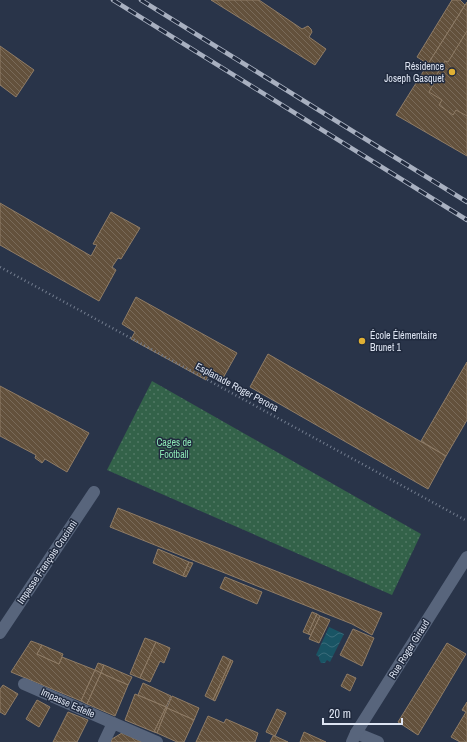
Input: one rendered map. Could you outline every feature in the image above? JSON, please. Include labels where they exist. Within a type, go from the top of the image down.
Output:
[{"type":"street","name":"Impasse François Cruciani","points":[[0,633],[94,492]]},
{"type":"street","name":"Rue Roger Giraud","points":[[354,737],[467,557]]},
{"type":"street","name":"Impasse Estelle","points":[[24,684],[157,742]]},
{"type":"street","points":[[104,742],[113,724]]},
{"type":"street","points":[[354,737],[378,742]]},
{"type":"path","name":"Esplanade Roger Perona","points":[[0,267],[467,521]]},
{"type":"green space","name":"Cages de Football","points":[[152,381],[421,534],[392,595],[107,470]]},
{"type":"water","points":[[329,627],[344,634],[330,662],[327,660],[325,663],[321,663],[319,657],[316,655]]},
{"type":"building","points":[[211,0],[259,0],[302,29],[308,26],[312,32],[309,37],[326,49],[315,65]]},
{"type":"building","points":[[452,0],[460,0],[465,5],[428,64],[417,57]]},
{"type":"building","points":[[467,2],[467,156],[396,115]]},
{"type":"building","name":"Résidence Joseph Gasquet","points":[[467,31],[467,116],[456,110],[453,115],[439,105],[442,100],[429,92],[434,83],[432,82],[445,61],[448,62]]},
{"type":"building","points":[[0,46],[34,70],[16,97],[0,85]]},
{"type":"building","points":[[0,203],[91,256],[97,245],[93,244],[111,212],[140,228],[121,259],[118,258],[112,267],[116,270],[99,301],[0,245]]},
{"type":"building","points":[[136,297],[237,353],[223,378],[210,371],[206,380],[131,339],[135,332],[122,324]]},
{"type":"building","points":[[268,354],[446,456],[428,489],[250,387]]},
{"type":"building","points":[[467,362],[467,420],[446,456],[421,441]]},
{"type":"building","points":[[0,386],[89,433],[67,472],[45,459],[42,463],[35,458],[36,455],[0,436]]},
{"type":"building","points":[[118,508],[382,613],[372,635],[352,624],[110,527]]},
{"type":"building","points":[[158,549],[189,562],[183,576],[153,563]]},
{"type":"building","points":[[189,562],[193,563],[186,577],[183,576]]},
{"type":"building","points":[[225,577],[262,592],[257,604],[220,588]]},
{"type":"building","points":[[312,612],[317,614],[308,634],[303,632]]},
{"type":"building","points":[[317,614],[320,616],[311,635],[308,634]]},
{"type":"building","points":[[320,616],[330,620],[319,643],[309,639]]},
{"type":"building","points":[[353,629],[374,638],[362,666],[340,655]]},
{"type":"building","points":[[145,638],[156,642],[140,678],[130,674]]},
{"type":"building","points":[[31,641],[42,645],[37,654],[59,664],[62,657],[95,670],[81,701],[11,672]]},
{"type":"building","points":[[156,642],[170,648],[164,663],[160,661],[150,682],[140,678]]},
{"type":"building","points":[[447,643],[466,654],[418,735],[398,722]]},
{"type":"building","points":[[42,645],[63,654],[59,664],[37,654]]},
{"type":"building","points":[[223,656],[231,660],[213,700],[205,696]]},
{"type":"building","points":[[231,660],[233,661],[215,701],[213,700]]},
{"type":"building","points":[[98,663],[104,665],[101,673],[95,670]]},
{"type":"building","points":[[104,665],[132,677],[128,685],[101,673]]},
{"type":"building","points":[[95,670],[101,673],[87,704],[81,701]]},
{"type":"building","points":[[101,673],[128,685],[115,716],[87,704]]},
{"type":"building","points":[[347,674],[356,678],[350,691],[341,686]]},
{"type":"building","points":[[143,683],[171,696],[166,707],[138,695]]},
{"type":"building","points":[[3,685],[18,694],[5,715],[0,712],[0,689]]},
{"type":"building","points":[[135,694],[166,707],[154,732],[125,720]]},
{"type":"building","points":[[172,696],[199,708],[194,720],[167,708]]},
{"type":"building","points":[[37,700],[50,707],[39,727],[26,719]]},
{"type":"building","points":[[467,702],[467,742],[460,742],[451,737],[466,712],[462,710]]},
{"type":"building","points":[[166,707],[167,708],[157,733],[154,732]]},
{"type":"building","points":[[167,708],[194,720],[184,742],[177,742],[157,733]]},
{"type":"building","points":[[277,709],[286,713],[275,736],[266,732]]},
{"type":"building","points":[[68,712],[88,720],[77,742],[53,742]]},
{"type":"building","points":[[208,716],[224,723],[226,719],[258,733],[255,742],[196,742]]},
{"type":"building","points":[[304,732],[326,742],[300,742]]},
{"type":"building","points":[[122,733],[142,742],[111,742],[112,739]]},
{"type":"building","points":[[273,736],[275,736],[288,742],[270,742]]},
{"type":"railway","points":[[113,0],[467,220]]},
{"type":"railway","points":[[141,0],[467,202]]},
{"type":"place","name":"Résidence Joseph Gasquet","points":[[452,72]]},
{"type":"place","name":"École Élémentaire Brunet 1","points":[[362,341]]}]
